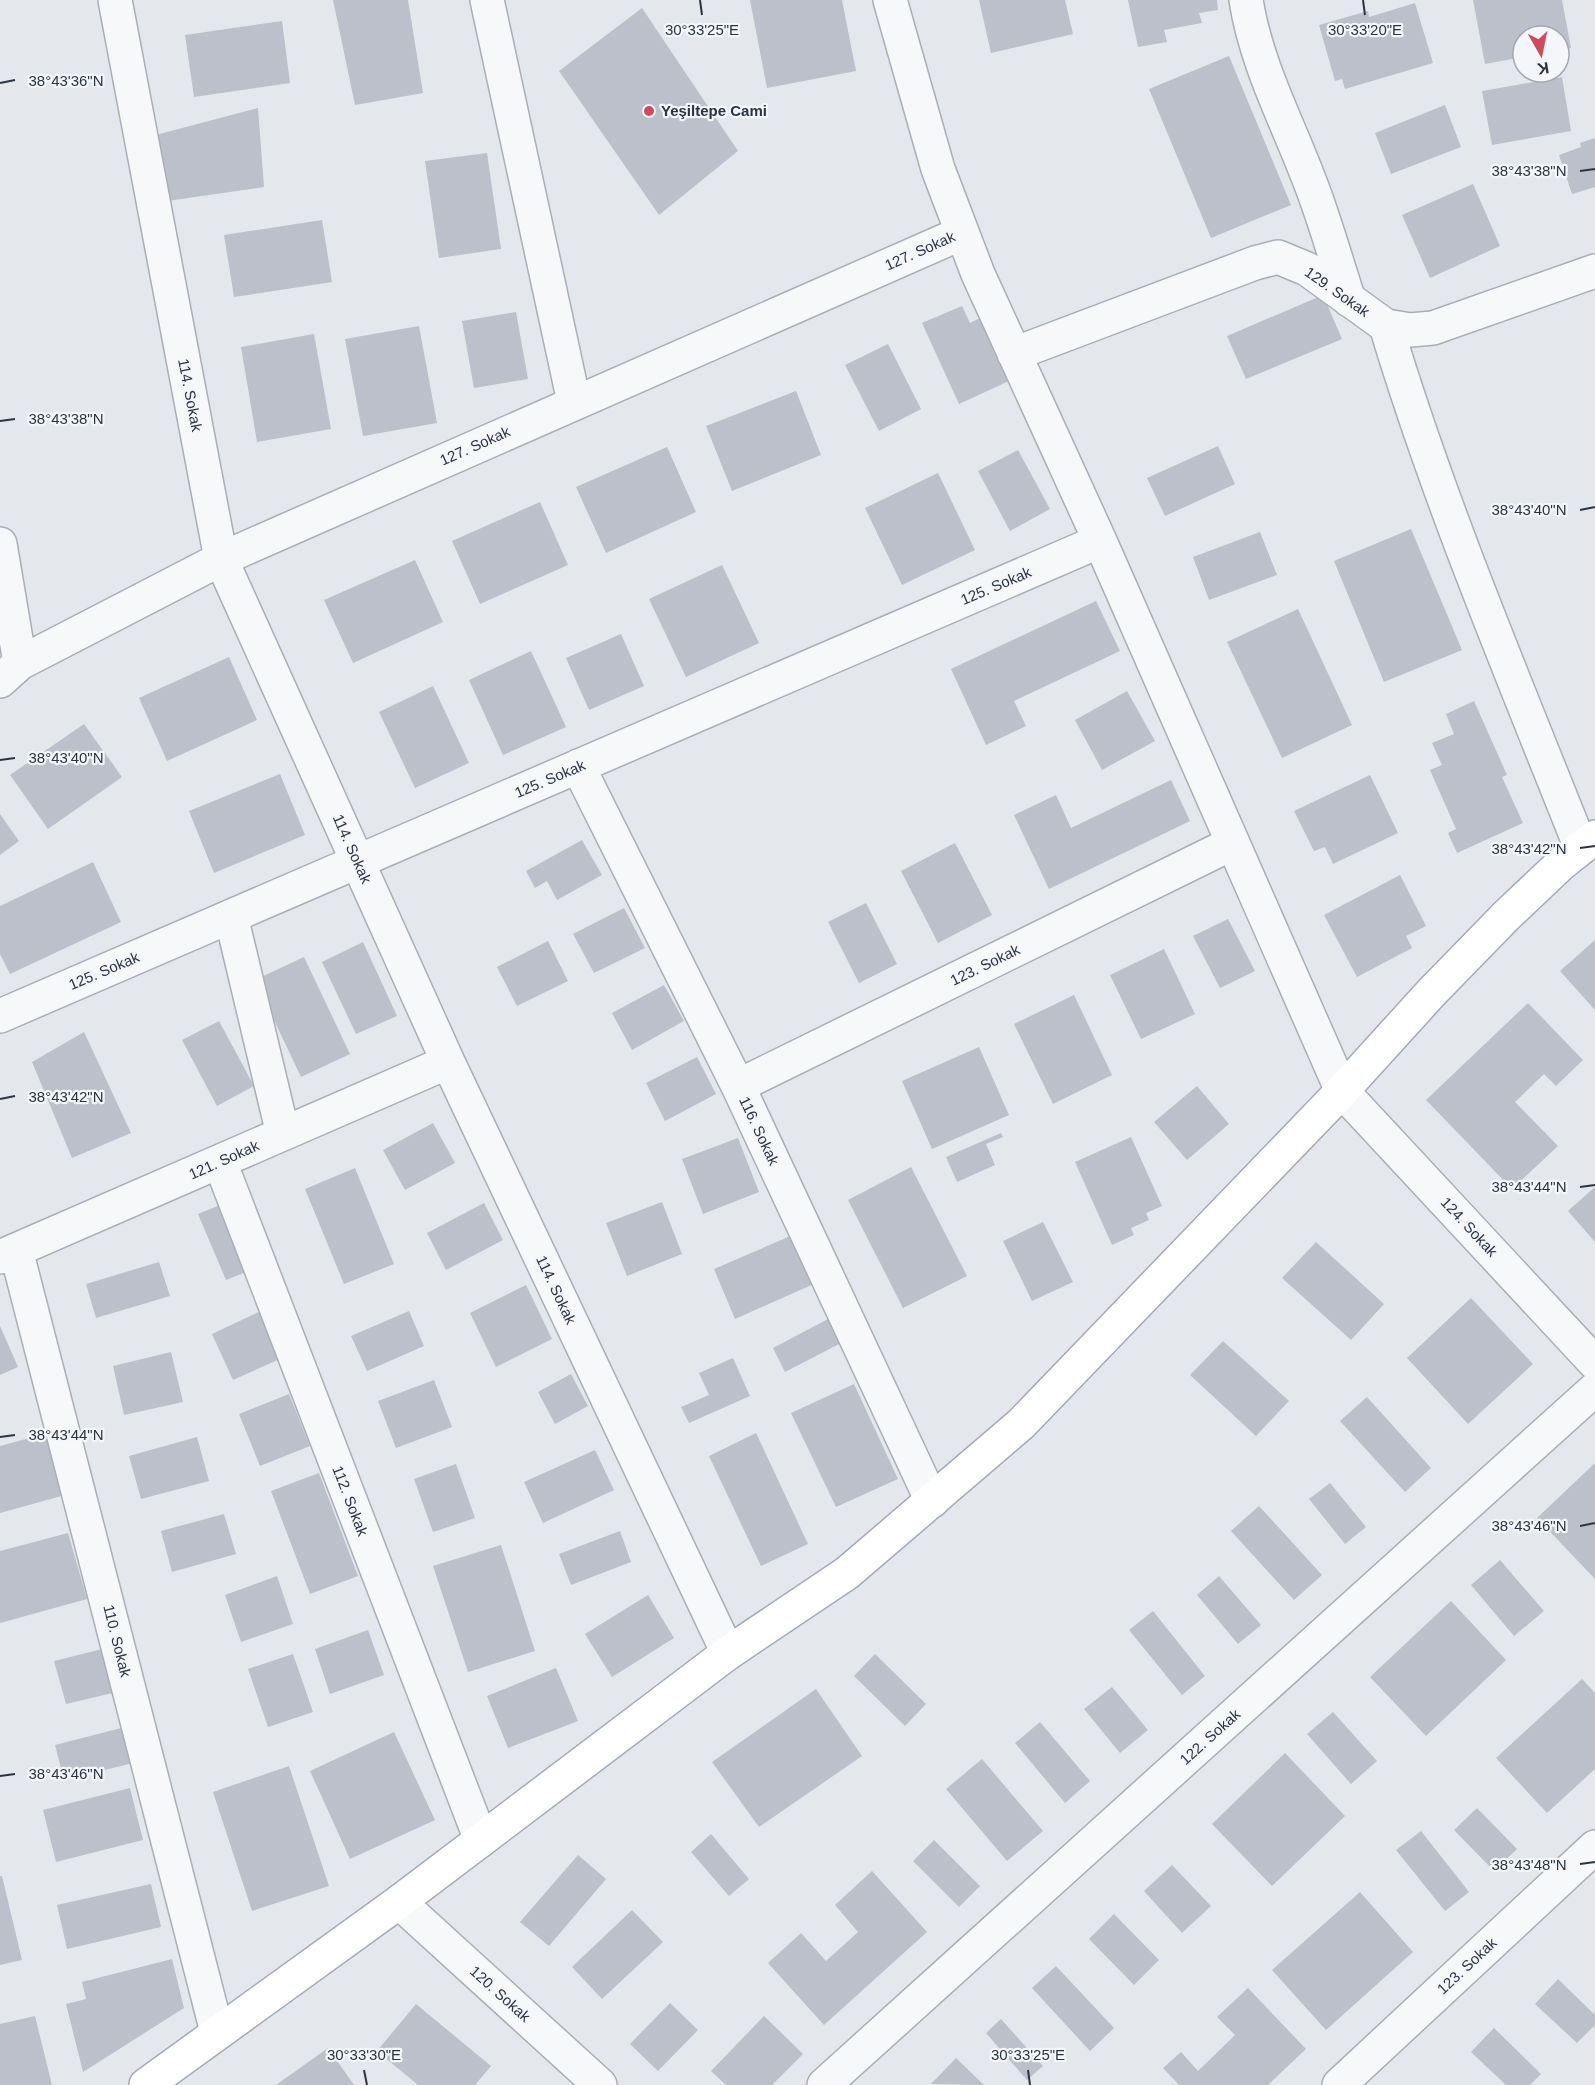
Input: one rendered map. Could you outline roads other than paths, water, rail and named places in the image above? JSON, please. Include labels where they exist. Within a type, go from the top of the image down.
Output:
[{"type":"main road","points":[[146,2085],[399,1902],[728,1653],[847,1573],[932,1501],[1021,1424],[1342,1091],[1506,915],[1588,842]]},
{"type":"street","name":"114. Sokak","points":[[115,0],[221,559],[448,1062],[728,1653]]},
{"type":"street","points":[[487,0],[574,402]]},
{"type":"street","name":"124. Sokak","points":[[890,0],[938,169],[978,274],[1100,541],[1342,1091],[1595,1363]]},
{"type":"street","points":[[1246,0],[1251,31],[1276,100],[1310,182],[1348,300]]},
{"type":"street","name":"127. Sokak","points":[[10,672],[221,559],[962,233]]},
{"type":"street","name":"129. Sokak","points":[[1014,354],[1255,263],[1278,257],[1307,268],[1386,326],[1410,330],[1433,328],[1595,271]]},
{"type":"street","points":[[1386,326],[1414,420],[1460,546],[1588,842]]},
{"type":"street","name":"125. Sokak","points":[[0,1016],[1100,541]]},
{"type":"street","points":[[0,544],[10,672]]},
{"type":"street","name":"116. Sokak","points":[[578,766],[738,1086],[932,1501]]},
{"type":"street","name":"123. Sokak","points":[[738,1086],[1233,843]]},
{"type":"street","points":[[231,916],[283,1134]]},
{"type":"street","name":"121. Sokak","points":[[8,1254],[448,1062]]},
{"type":"street","name":"112. Sokak","points":[[220,1162],[481,1840]]},
{"type":"street","name":"110. Sokak","points":[[8,1254],[217,2032]]},
{"type":"street","name":"122. Sokak","points":[[824,2085],[1595,1389]]},
{"type":"street","name":"123. Sokak","points":[[1339,2085],[1595,1847]]},
{"type":"street","name":"120. Sokak","points":[[399,1902],[600,2085]]},
{"type":"place","name":"Yeşiltepe Cami","points":[[649,111]]}]
